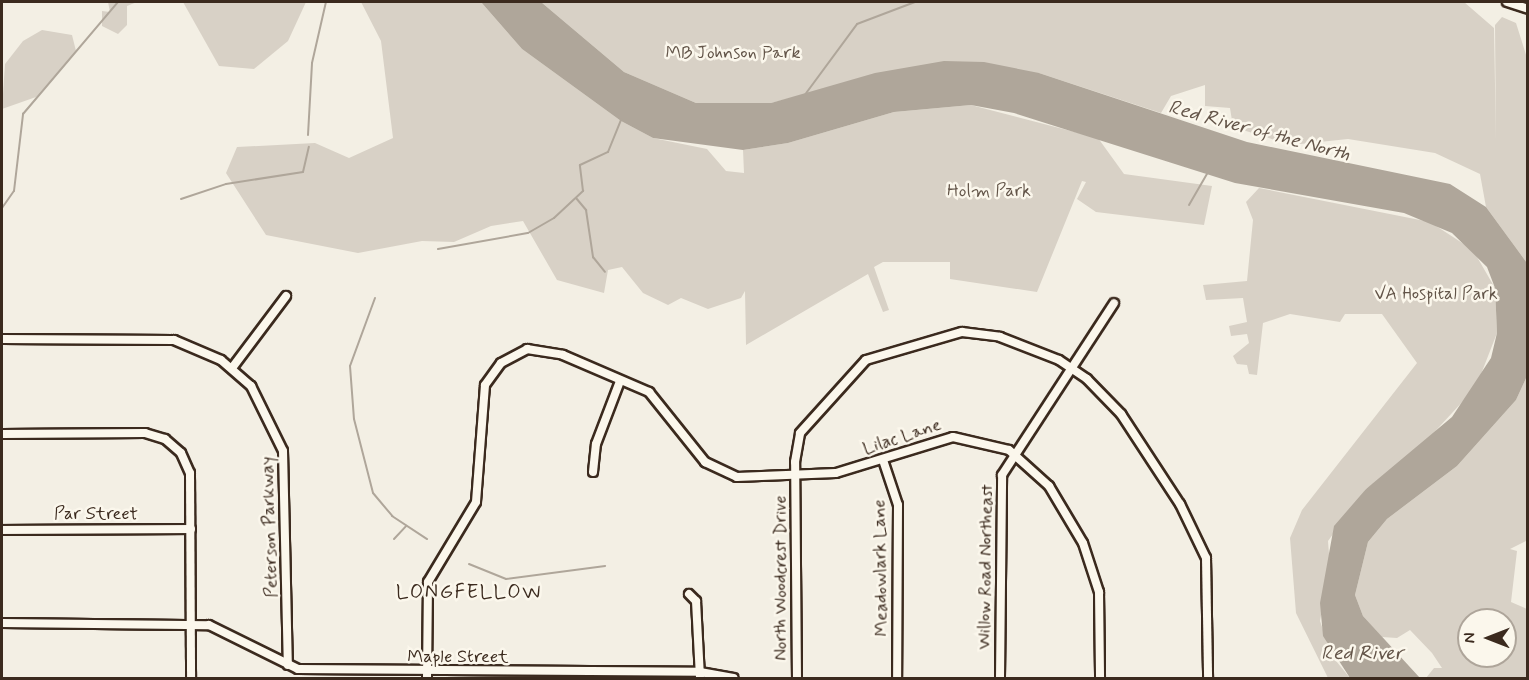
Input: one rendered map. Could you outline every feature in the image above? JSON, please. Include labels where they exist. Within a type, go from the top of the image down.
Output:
[{"type":"street","points":[[1507,2],[1527,9]]},
{"type":"street","points":[[232,368],[286,296]]},
{"type":"street","name":"Willow Road Northeast","points":[[1000,678],[1002,475],[1114,303]]},
{"type":"street","name":"North Woodcrest Drive","points":[[797,678],[795,477],[800,433],[866,360],[962,332],[1033,347],[1071,368],[1121,414],[1180,504],[1206,558],[1208,678]]},
{"type":"street","name":"Peterson Parkway","points":[[2,339],[157,338],[198,349],[232,368],[265,406],[283,451],[288,665]]},
{"type":"street","name":"Lilac Lane","points":[[427,675],[428,582],[476,502],[485,385],[491,372],[527,349],[563,355],[649,392],[663,406],[712,469],[736,477],[795,477],[883,460],[953,437],[992,442],[1014,454],[1049,486],[1083,543],[1099,592],[1100,678]]},
{"type":"street","points":[[593,472],[596,444],[620,381]]},
{"type":"street","points":[[2,434],[138,433],[165,439],[181,453],[190,473],[191,678]]},
{"type":"street","name":"Meadowlark Lane","points":[[883,460],[898,505],[897,678]]},
{"type":"street","name":"Par Street","points":[[2,530],[191,529]]},
{"type":"street","points":[[689,594],[696,601],[700,675]]},
{"type":"street","name":"Maple Street","points":[[2,623],[209,625],[288,665],[427,675],[700,675],[733,678]]},
{"type":"green space","points":[[108,2],[137,2],[127,6],[127,25],[118,34],[102,26],[102,11],[110,12]]},
{"type":"green space","points":[[183,2],[306,2],[288,41],[254,69],[219,66]]},
{"type":"green space","name":"Holm Park","points":[[361,2],[481,2],[522,49],[621,121],[653,138],[707,149],[726,171],[744,173],[743,150],[788,143],[894,112],[971,105],[1098,138],[1124,174],[1212,186],[1204,225],[1096,212],[1077,199],[1086,182],[1082,181],[1037,292],[950,279],[950,262],[883,262],[874,267],[889,310],[883,312],[868,274],[746,345],[745,291],[741,298],[708,309],[681,298],[668,305],[643,293],[622,267],[608,270],[604,293],[557,280],[523,221],[491,226],[454,242],[422,241],[358,253],[266,235],[226,173],[237,147],[315,143],[349,158],[393,138],[381,41]]},
{"type":"green space","name":"MB Johnson Park","points":[[541,2],[1464,2],[1494,28],[1496,141],[1495,25],[1502,17],[1516,23],[1527,58],[1527,263],[1486,207],[1480,174],[1435,153],[1348,139],[1291,145],[1233,127],[1230,108],[1205,106],[1205,85],[1171,96],[1161,113],[1039,73],[815,92],[771,103],[696,103],[624,72]]},
{"type":"green space","points":[[42,30],[72,35],[76,51],[36,97],[2,109],[5,64],[23,41]]},
{"type":"green space","name":"VA Hospital Park","points":[[1259,188],[1430,222],[1473,250],[1495,288],[1497,333],[1476,387],[1416,452],[1366,489],[1328,541],[1330,567],[1320,621],[1332,656],[1350,678],[1328,678],[1296,613],[1290,538],[1302,510],[1417,363],[1382,314],[1345,314],[1340,322],[1290,314],[1263,323],[1257,375],[1249,374],[1247,365],[1237,364],[1233,356],[1249,343],[1247,334],[1231,336],[1229,326],[1247,322],[1243,298],[1206,300],[1203,285],[1247,281],[1253,220],[1246,202]]},
{"type":"green space","points":[[1527,376],[1527,534],[1526,541],[1510,549],[1517,551],[1511,602],[1527,609],[1527,678],[1426,678],[1434,668],[1442,668],[1432,653],[1410,630],[1397,638],[1382,637],[1363,616],[1355,595],[1368,542],[1387,519],[1457,466],[1516,400]]},
{"type":"water","name":"Red River","points":[[481,2],[541,2],[624,72],[696,103],[771,103],[875,73],[944,61],[984,62],[1039,73],[1247,142],[1450,184],[1486,207],[1527,263],[1527,376],[1516,400],[1457,466],[1387,519],[1368,542],[1355,595],[1363,616],[1420,678],[1350,678],[1323,636],[1320,603],[1334,526],[1366,489],[1452,417],[1491,358],[1497,333],[1495,288],[1487,267],[1452,233],[1404,213],[1235,183],[1014,113],[971,105],[894,112],[788,143],[743,150],[653,138],[621,121],[522,49]]},
{"type":"waterway","points":[[2,208],[14,191],[23,114],[118,2]]},
{"type":"waterway","points":[[308,135],[312,63],[326,2]]},
{"type":"waterway","points":[[804,96],[857,24],[915,2]]},
{"type":"waterway","points":[[438,249],[528,233],[554,218],[583,191],[580,165],[608,152],[621,119]]},
{"type":"waterway","points":[[181,199],[226,184],[303,172],[309,147]]},
{"type":"waterway","points":[[1189,205],[1209,171]]},
{"type":"waterway","points":[[576,198],[586,210],[593,257],[605,272]]},
{"type":"waterway","points":[[375,298],[350,366],[354,419],[373,493],[392,516],[427,539]]},
{"type":"waterway","points":[[394,539],[406,526]]},
{"type":"waterway","points":[[469,564],[506,579],[605,566]]},
{"type":"district","name":"LONGFELLOW","points":[[469,592]]},
{"type":"water label","name":"Red River of the North","points":[[1259,131]]}]
